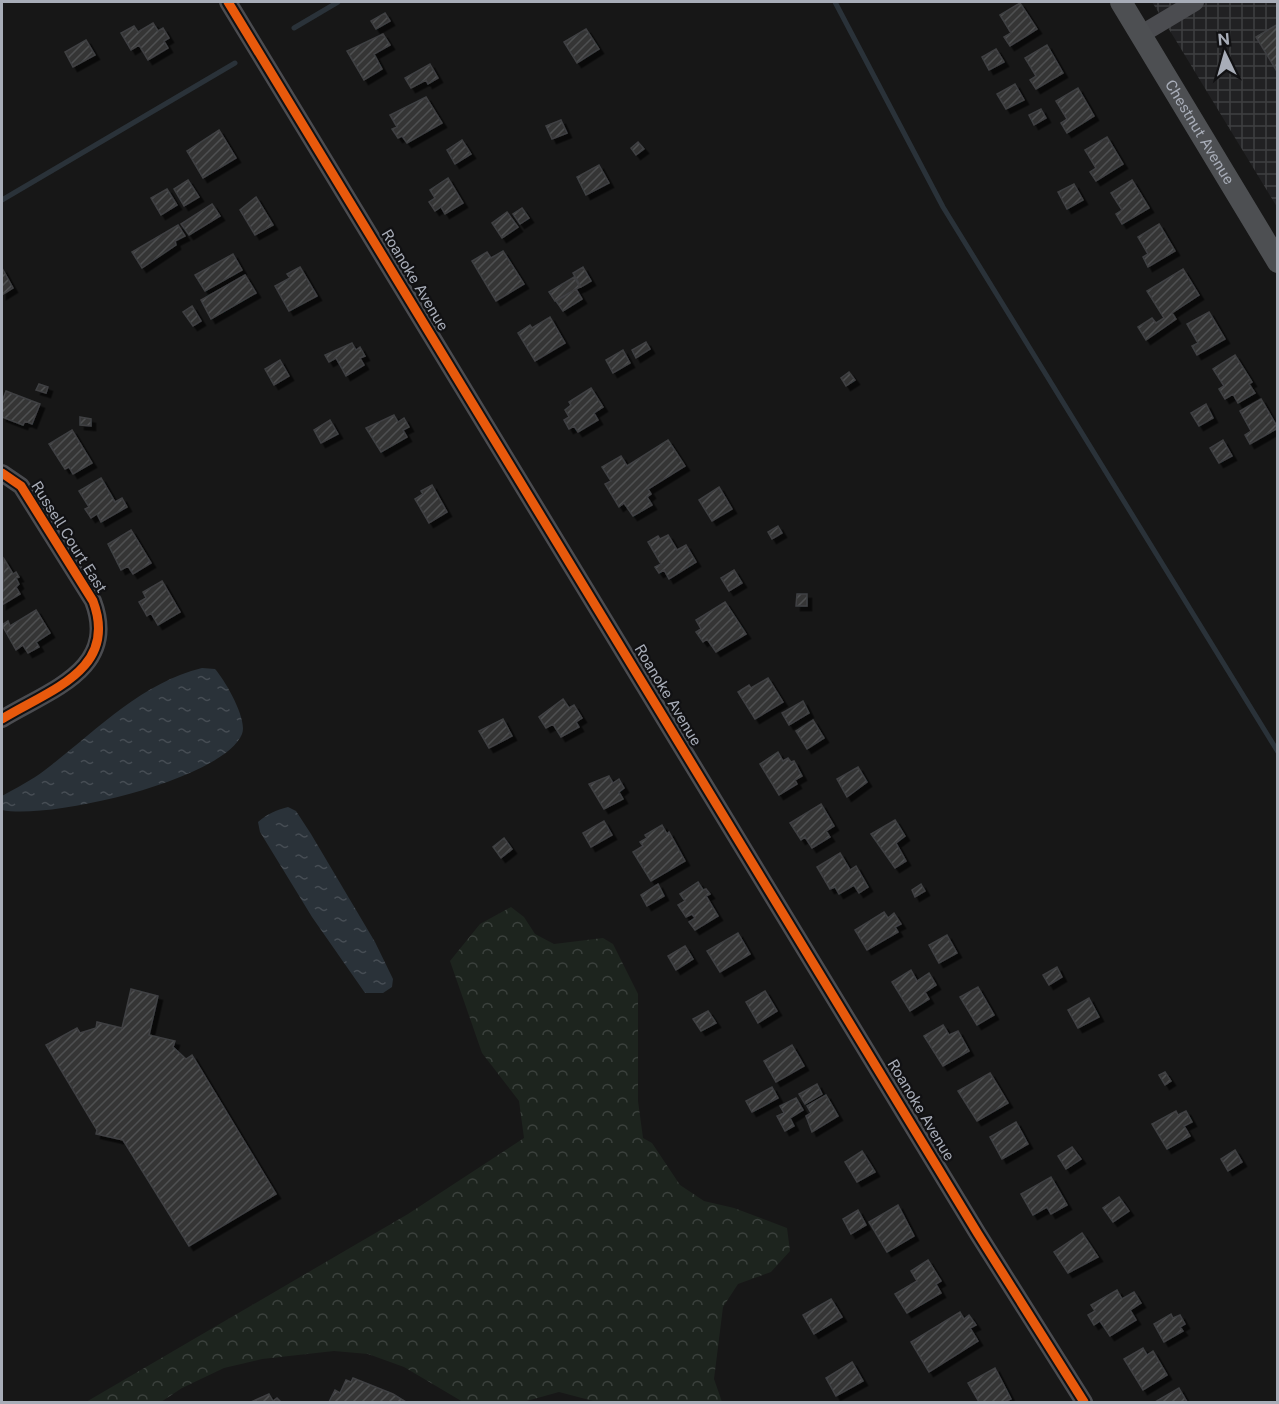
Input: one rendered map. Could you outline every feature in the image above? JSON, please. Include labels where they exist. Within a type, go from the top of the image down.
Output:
[{"type":"main road","name":"Chestnut Avenue","points":[[1121,2],[1278,262]]},
{"type":"street","name":"Roanoke Avenue","points":[[228,2],[978,1234],[1084,1402]]},
{"type":"street","points":[[1140,35],[1195,2]]},
{"type":"street","name":"Russell Court East","points":[[2,473],[21,486],[93,601],[100,631],[97,647],[82,671],[2,719]]},
{"type":"shaded area","points":[[1152,2],[1277,2],[1277,207],[1175,39]]},
{"type":"green space","points":[[511,907],[524,917],[535,934],[554,944],[603,938],[613,944],[638,994],[638,1101],[643,1138],[652,1143],[680,1185],[704,1201],[734,1208],[787,1228],[790,1251],[771,1272],[738,1284],[723,1307],[714,1379],[722,1402],[597,1402],[559,1392],[523,1402],[463,1402],[404,1367],[368,1354],[334,1351],[262,1359],[224,1368],[182,1388],[161,1402],[86,1402],[408,1214],[524,1138],[519,1101],[482,1053],[450,961],[480,924]]},
{"type":"water","points":[[202,668],[215,669],[219,674],[230,691],[242,719],[242,734],[228,751],[203,767],[132,793],[57,809],[2,810],[2,796],[40,774],[138,697],[179,675]]},
{"type":"water","points":[[288,807],[296,811],[311,834],[375,942],[393,979],[392,987],[383,993],[365,993],[312,917],[260,832],[258,822]]},
{"type":"building","points":[[1020,3],[1037,29],[1010,46],[1004,37],[1011,33],[1000,15]]},
{"type":"building","points":[[385,13],[390,21],[376,29],[371,21]]},
{"type":"building","points":[[153,23],[158,31],[163,28],[169,38],[164,41],[168,48],[148,60],[139,45],[131,50],[121,33],[134,26],[138,32]]},
{"type":"building","points":[[1278,24],[1278,73],[1256,37]]},
{"type":"building","points":[[586,29],[599,49],[577,63],[564,42]]},
{"type":"building","points":[[383,34],[390,45],[374,54],[382,69],[364,80],[347,51]]},
{"type":"building","points":[[86,40],[95,55],[73,67],[65,52]]},
{"type":"building","points":[[1047,45],[1063,73],[1036,89],[1030,80],[1036,76],[1025,58]]},
{"type":"building","points":[[996,49],[1004,62],[989,70],[982,57]]},
{"type":"building","points":[[430,64],[438,78],[428,84],[426,80],[411,88],[405,78]]},
{"type":"building","points":[[1015,84],[1024,100],[1006,109],[997,94]]},
{"type":"building","points":[[1078,88],[1094,116],[1067,133],[1061,123],[1067,119],[1056,101]]},
{"type":"building","points":[[426,97],[442,123],[407,143],[402,136],[398,138],[392,129],[397,127],[390,115]]},
{"type":"building","points":[[1041,109],[1046,118],[1034,125],[1029,115]]},
{"type":"building","points":[[561,120],[567,133],[552,139],[546,126]]},
{"type":"building","points":[[219,130],[236,158],[203,178],[187,151]]},
{"type":"building","points":[[1107,137],[1123,164],[1096,181],[1090,172],[1096,168],[1085,150]]},
{"type":"building","points":[[462,140],[471,154],[455,164],[447,150]]},
{"type":"building","points":[[638,142],[644,149],[636,155],[631,148]]},
{"type":"building","points":[[599,165],[609,183],[586,195],[577,177]]},
{"type":"building","points":[[448,178],[463,203],[445,214],[441,207],[435,211],[429,202],[435,198],[430,190]]},
{"type":"building","points":[[188,180],[199,197],[184,206],[174,189]]},
{"type":"building","points":[[1132,180],[1149,208],[1122,224],[1116,214],[1122,210],[1111,193]]},
{"type":"building","points":[[1074,184],[1083,200],[1067,209],[1058,192]]},
{"type":"building","points":[[167,189],[177,205],[161,215],[151,198]]},
{"type":"building","points":[[256,197],[273,225],[255,235],[240,210]]},
{"type":"building","points":[[212,204],[220,216],[189,235],[181,224]]},
{"type":"building","points":[[522,208],[529,218],[520,224],[513,214]]},
{"type":"building","points":[[507,212],[518,227],[502,238],[492,223]]},
{"type":"building","points":[[1159,224],[1175,251],[1148,267],[1143,257],[1148,254],[1138,237]]},
{"type":"building","points":[[178,225],[185,236],[175,241],[176,245],[142,268],[132,252]]},
{"type":"building","points":[[503,251],[524,284],[496,301],[472,261],[487,252],[491,258]]},
{"type":"building","points":[[233,254],[242,270],[205,291],[195,275]]},
{"type":"building","points":[[300,267],[317,296],[289,311],[275,286],[290,278],[287,274]]},
{"type":"building","points":[[583,267],[591,281],[581,287],[573,273]]},
{"type":"building","points":[[2,268],[13,288],[2,295]]},
{"type":"building","points":[[1183,269],[1199,295],[1172,313],[1176,319],[1146,340],[1138,327],[1152,318],[1156,323],[1164,318],[1147,291]]},
{"type":"building","points":[[245,275],[256,293],[211,319],[201,300]]},
{"type":"building","points":[[574,277],[580,287],[555,301],[549,292]]},
{"type":"building","points":[[576,289],[582,299],[563,311],[556,301]]},
{"type":"building","points":[[192,306],[201,321],[193,326],[183,312]]},
{"type":"building","points":[[1209,312],[1225,339],[1197,355],[1192,346],[1198,343],[1187,324]]},
{"type":"building","points":[[550,317],[565,343],[535,361],[518,333]]},
{"type":"building","points":[[646,342],[650,349],[636,358],[632,350]]},
{"type":"building","points":[[352,343],[356,350],[360,347],[365,356],[360,358],[364,365],[346,376],[336,358],[329,362],[325,355]]},
{"type":"building","points":[[623,350],[630,363],[613,373],[606,360]]},
{"type":"building","points":[[1235,355],[1252,382],[1249,384],[1255,393],[1238,403],[1233,394],[1225,399],[1219,389],[1224,386],[1213,369]]},
{"type":"building","points":[[280,360],[289,376],[274,385],[265,369]]},
{"type":"building","points":[[849,372],[855,380],[846,386],[841,378]]},
{"type":"building","points":[[39,384],[48,387],[46,393],[36,390]]},
{"type":"building","points":[[591,388],[603,407],[594,413],[598,420],[578,432],[574,426],[569,429],[564,420],[569,417],[565,410],[571,405],[569,402]]},
{"type":"building","points":[[6,391],[40,404],[32,424],[25,421],[23,425],[2,417],[2,402]]},
{"type":"building","points":[[1261,399],[1278,428],[1250,444],[1245,435],[1251,431],[1240,411]]},
{"type":"building","points":[[1206,404],[1213,418],[1199,426],[1191,413]]},
{"type":"building","points":[[394,415],[398,422],[404,418],[409,427],[403,430],[407,437],[381,452],[366,428]]},
{"type":"building","points":[[80,417],[91,419],[91,426],[80,425]]},
{"type":"building","points":[[330,420],[338,434],[321,443],[314,430]]},
{"type":"building","points":[[72,430],[92,463],[73,474],[69,467],[65,469],[49,444]]},
{"type":"building","points":[[668,440],[685,466],[648,489],[651,494],[647,497],[652,505],[633,516],[624,503],[619,507],[605,484],[611,481],[602,467],[621,456],[627,466]]},
{"type":"building","points":[[1223,440],[1232,456],[1219,463],[1210,448]]},
{"type":"building","points":[[101,478],[115,502],[122,498],[127,507],[101,522],[97,514],[91,518],[85,509],[89,507],[79,491]]},
{"type":"building","points":[[432,485],[447,512],[429,523],[415,499],[423,494],[421,491]]},
{"type":"building","points":[[719,487],[732,509],[712,521],[699,500]]},
{"type":"building","points":[[778,526],[782,533],[772,539],[768,532]]},
{"type":"building","points":[[131,530],[151,563],[133,574],[128,566],[121,570],[108,544]]},
{"type":"building","points":[[668,535],[677,550],[686,545],[696,562],[669,579],[664,570],[659,573],[655,567],[661,564],[648,542],[658,536],[660,539]]},
{"type":"building","points":[[4,559],[13,574],[16,572],[19,577],[16,578],[19,584],[16,587],[20,594],[2,605]]},
{"type":"building","points":[[734,570],[742,583],[729,591],[721,578]]},
{"type":"building","points":[[162,581],[180,612],[158,625],[151,613],[147,616],[139,602],[146,598],[143,592]]},
{"type":"building","points":[[797,594],[807,594],[807,606],[796,606]]},
{"type":"building","points":[[725,602],[746,634],[716,652],[707,639],[703,642],[696,632],[701,629],[696,620]]},
{"type":"building","points":[[36,610],[50,633],[36,642],[39,647],[28,653],[23,645],[16,650],[2,625],[8,621],[10,626]]},
{"type":"building","points":[[768,678],[783,702],[755,719],[738,692],[749,685],[751,688]]},
{"type":"building","points":[[563,699],[569,708],[574,705],[582,718],[576,722],[579,727],[561,737],[553,724],[546,728],[539,717]]},
{"type":"building","points":[[803,701],[809,713],[789,725],[782,713]]},
{"type":"building","points":[[503,719],[512,736],[489,748],[479,731]]},
{"type":"building","points":[[813,720],[824,738],[807,749],[796,731]]},
{"type":"building","points":[[778,752],[783,761],[788,758],[791,762],[794,761],[802,776],[795,780],[797,784],[779,795],[760,764]]},
{"type":"building","points":[[858,767],[867,782],[847,797],[837,779]]},
{"type":"building","points":[[609,776],[613,783],[619,779],[624,788],[619,792],[623,799],[604,809],[589,784]]},
{"type":"building","points":[[821,804],[834,826],[826,831],[830,837],[812,848],[805,837],[801,840],[790,823]]},
{"type":"building","points":[[895,820],[905,836],[896,843],[906,861],[895,868],[871,834]]},
{"type":"building","points":[[604,821],[612,835],[591,847],[583,833]]},
{"type":"building","points":[[662,825],[667,834],[669,832],[685,861],[651,881],[633,852],[643,846],[640,842],[647,838],[645,835]]},
{"type":"building","points":[[504,838],[512,849],[501,858],[493,847]]},
{"type":"building","points":[[840,853],[850,870],[856,866],[868,887],[859,893],[854,885],[839,894],[835,887],[830,889],[817,867]]},
{"type":"building","points":[[698,882],[703,890],[706,889],[710,894],[706,896],[718,916],[695,930],[689,922],[695,918],[692,914],[686,917],[678,905],[685,901],[680,894]]},
{"type":"building","points":[[658,884],[664,896],[647,906],[641,895]]},
{"type":"building","points":[[921,884],[925,891],[915,897],[912,890]]},
{"type":"building","points":[[884,912],[888,918],[894,913],[901,924],[895,927],[898,932],[867,950],[855,930]]},
{"type":"building","points":[[738,933],[750,954],[720,972],[707,951]]},
{"type":"building","points":[[947,935],[957,953],[939,963],[929,945]]},
{"type":"building","points":[[685,946],[693,959],[676,970],[668,956]]},
{"type":"building","points":[[1057,967],[1062,977],[1049,985],[1043,975]]},
{"type":"building","points":[[911,970],[917,981],[929,973],[936,985],[925,992],[929,999],[910,1011],[892,982]]},
{"type":"building","points":[[978,987],[994,1015],[977,1025],[960,997]]},
{"type":"building","points":[[131,989],[158,996],[149,1035],[175,1041],[173,1047],[186,1059],[192,1055],[276,1194],[189,1246],[123,1140],[96,1134],[97,1130],[46,1045],[77,1028],[80,1033],[96,1028],[97,1022],[122,1028]]},
{"type":"building","points":[[765,991],[777,1011],[758,1023],[746,1002]]},
{"type":"building","points":[[1089,998],[1099,1017],[1078,1028],[1068,1010]]},
{"type":"building","points":[[708,1011],[716,1023],[701,1031],[693,1019]]},
{"type":"building","points":[[943,1025],[949,1035],[958,1031],[969,1051],[943,1066],[924,1036]]},
{"type":"building","points":[[792,1045],[804,1066],[776,1082],[764,1061]]},
{"type":"building","points":[[1165,1072],[1171,1081],[1165,1085],[1159,1075]]},
{"type":"building","points":[[990,1073],[1008,1103],[977,1121],[958,1091]]},
{"type":"building","points":[[817,1084],[822,1094],[805,1104],[799,1094]]},
{"type":"building","points":[[772,1087],[778,1098],[752,1112],[746,1101]]},
{"type":"building","points":[[826,1095],[838,1116],[812,1132],[806,1116],[811,1113],[807,1106]]},
{"type":"building","points":[[796,1098],[803,1110],[790,1118],[794,1126],[785,1131],[777,1116],[784,1113],[780,1106]]},
{"type":"building","points":[[1176,1111],[1178,1115],[1186,1111],[1192,1122],[1184,1126],[1190,1136],[1167,1149],[1152,1124]]},
{"type":"building","points":[[1016,1122],[1028,1144],[1002,1159],[990,1137]]},
{"type":"building","points":[[1072,1147],[1081,1159],[1066,1169],[1058,1156]]},
{"type":"building","points":[[1235,1150],[1242,1162],[1228,1171],[1221,1159]]},
{"type":"building","points":[[862,1151],[875,1172],[857,1182],[845,1162]]},
{"type":"building","points":[[1051,1177],[1067,1205],[1051,1214],[1047,1207],[1033,1215],[1021,1194]]},
{"type":"building","points":[[1119,1197],[1129,1211],[1113,1222],[1103,1208]]},
{"type":"building","points":[[898,1205],[914,1236],[887,1252],[869,1222]]},
{"type":"building","points":[[858,1210],[866,1225],[851,1234],[843,1219]]},
{"type":"building","points":[[1082,1233],[1098,1257],[1068,1273],[1054,1252]]},
{"type":"building","points":[[928,1260],[941,1281],[936,1284],[941,1293],[907,1313],[895,1294],[917,1281],[911,1271]]},
{"type":"building","points":[[1117,1290],[1122,1299],[1134,1292],[1141,1303],[1130,1310],[1136,1320],[1110,1336],[1100,1321],[1094,1325],[1088,1315],[1095,1311],[1091,1305]]},
{"type":"building","points":[[831,1299],[842,1317],[814,1334],[803,1315]]},
{"type":"building","points":[[960,1312],[964,1319],[969,1315],[976,1325],[970,1328],[978,1341],[929,1372],[911,1342]]},
{"type":"building","points":[[1171,1314],[1173,1318],[1180,1315],[1185,1324],[1180,1327],[1183,1331],[1164,1342],[1154,1324]]},
{"type":"building","points":[[1143,1348],[1147,1355],[1153,1351],[1167,1375],[1143,1390],[1124,1359]]},
{"type":"building","points":[[852,1362],[863,1381],[836,1396],[826,1378]]},
{"type":"building","points":[[995,1368],[1011,1399],[1004,1402],[979,1402],[968,1383]]},
{"type":"building","points":[[353,1378],[393,1394],[406,1402],[329,1402],[335,1390],[340,1393],[346,1380],[351,1382]]},
{"type":"building","points":[[1179,1388],[1187,1402],[1155,1402]]},
{"type":"building","points":[[269,1394],[273,1401],[277,1398],[281,1402],[251,1402]]},
{"type":"waterway","points":[[294,28],[338,2]]},
{"type":"waterway","points":[[835,2],[943,207],[1278,752]]},
{"type":"waterway","points":[[2,200],[235,63]]},
{"type":"cycle path","points":[[228,2],[978,1234],[1084,1402]]},
{"type":"cycle path","points":[[2,473],[21,486],[93,601],[98,625],[96,644],[88,661],[75,675],[2,719]]}]
